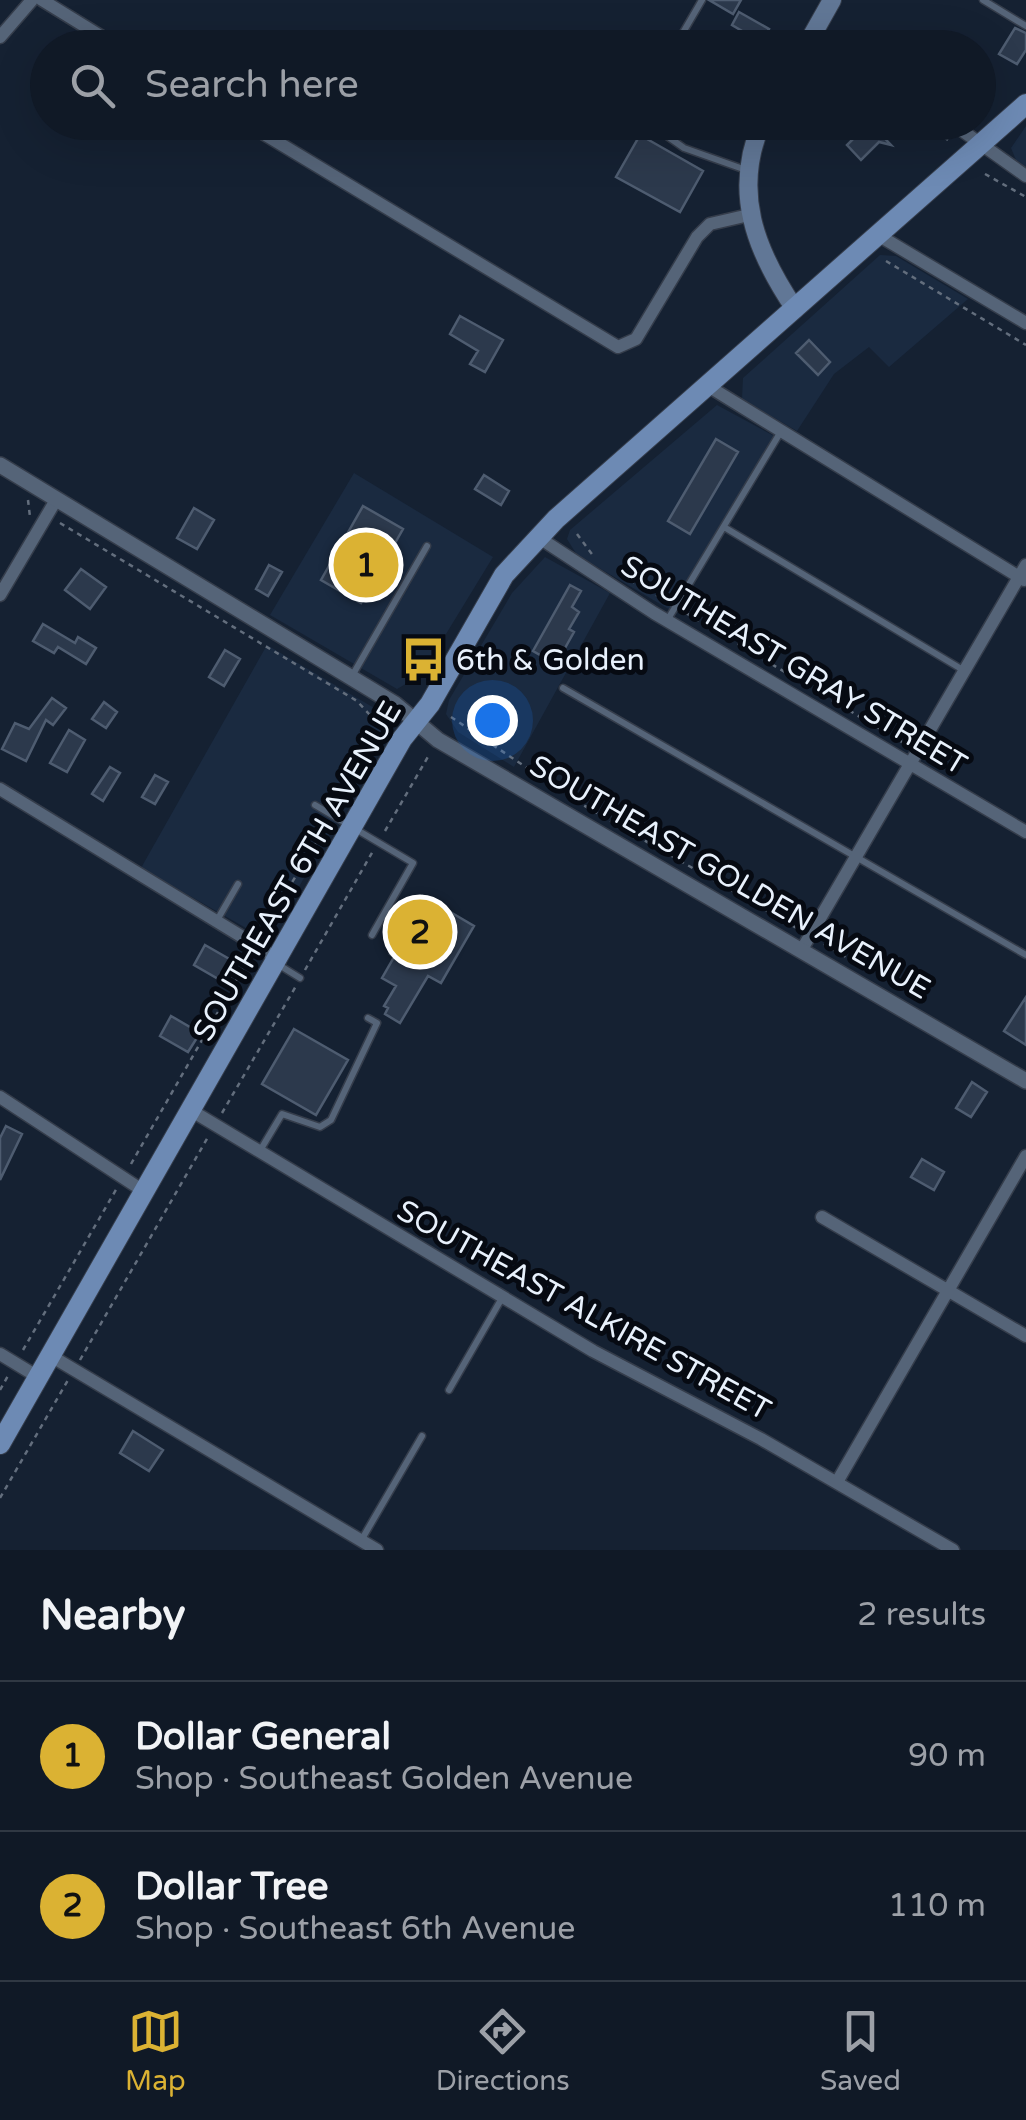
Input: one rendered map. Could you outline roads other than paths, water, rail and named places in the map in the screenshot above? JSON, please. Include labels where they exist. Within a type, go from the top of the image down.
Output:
[{"type":"main road","points":[[815,30],[832,0]]},
{"type":"main road","name":"SOUTHEAST 6TH AVENUE","points":[[996,130],[1026,104]]},
{"type":"main road","points":[[757,140],[748,170],[749,215],[767,265],[795,309]]},
{"type":"main road","name":"SOUTHEAST 6TH AVENUE","points":[[0,1444],[504,575],[538,537],[985,140]]},
{"type":"street","points":[[0,37],[32,0]]},
{"type":"street","points":[[42,0],[91,30]]},
{"type":"street","points":[[273,140],[609,345],[624,346],[636,339],[704,229],[726,218],[749,215]]},
{"type":"street","points":[[975,140],[1026,176]]},
{"type":"street","points":[[878,235],[1026,323]]},
{"type":"street","points":[[708,386],[1024,574],[908,763],[802,951]]},
{"type":"street","name":"SOUTHEAST GOLDEN AVENUE","points":[[0,466],[351,677],[438,740],[1026,1082]]},
{"type":"street","points":[[0,595],[56,500]]},
{"type":"street","name":"SOUTHEAST GRAY STREET","points":[[538,537],[667,621],[1026,832]]},
{"type":"street","points":[[0,788],[279,962]]},
{"type":"street","points":[[0,1097],[145,1192]]},
{"type":"street","name":"SOUTHEAST ALKIRE STREET","points":[[192,1111],[594,1351],[837,1482],[953,1550]]},
{"type":"street","points":[[837,1482],[1026,1156]]},
{"type":"street","points":[[822,1217],[1026,1336]]},
{"type":"street","points":[[0,1354],[38,1378]]},
{"type":"street","points":[[51,1356],[378,1550]]},
{"type":"lane","points":[[684,30],[702,0]]},
{"type":"lane","points":[[983,0],[1026,26]]},
{"type":"lane","points":[[673,140],[684,148],[748,170]]},
{"type":"lane","points":[[667,621],[780,432]]},
{"type":"lane","points":[[724,527],[964,671]]},
{"type":"lane","points":[[351,677],[428,546]]},
{"type":"lane","points":[[564,688],[1026,955]]},
{"type":"lane","points":[[314,805],[413,863],[372,935]]},
{"type":"lane","points":[[216,922],[238,884]]},
{"type":"lane","points":[[279,962],[300,978]]},
{"type":"lane","points":[[260,1151],[282,1114],[320,1127],[331,1120],[376,1022],[368,1018]]},
{"type":"lane","points":[[449,1390],[503,1297]]},
{"type":"lane","points":[[361,1540],[422,1436]]},
{"type":"place","name":"Dollar General","points":[[366,565]]},
{"type":"place","name":"6th & Golden","points":[[423,660]]},
{"type":"place","name":"Dollar Tree","points":[[420,932]]}]
